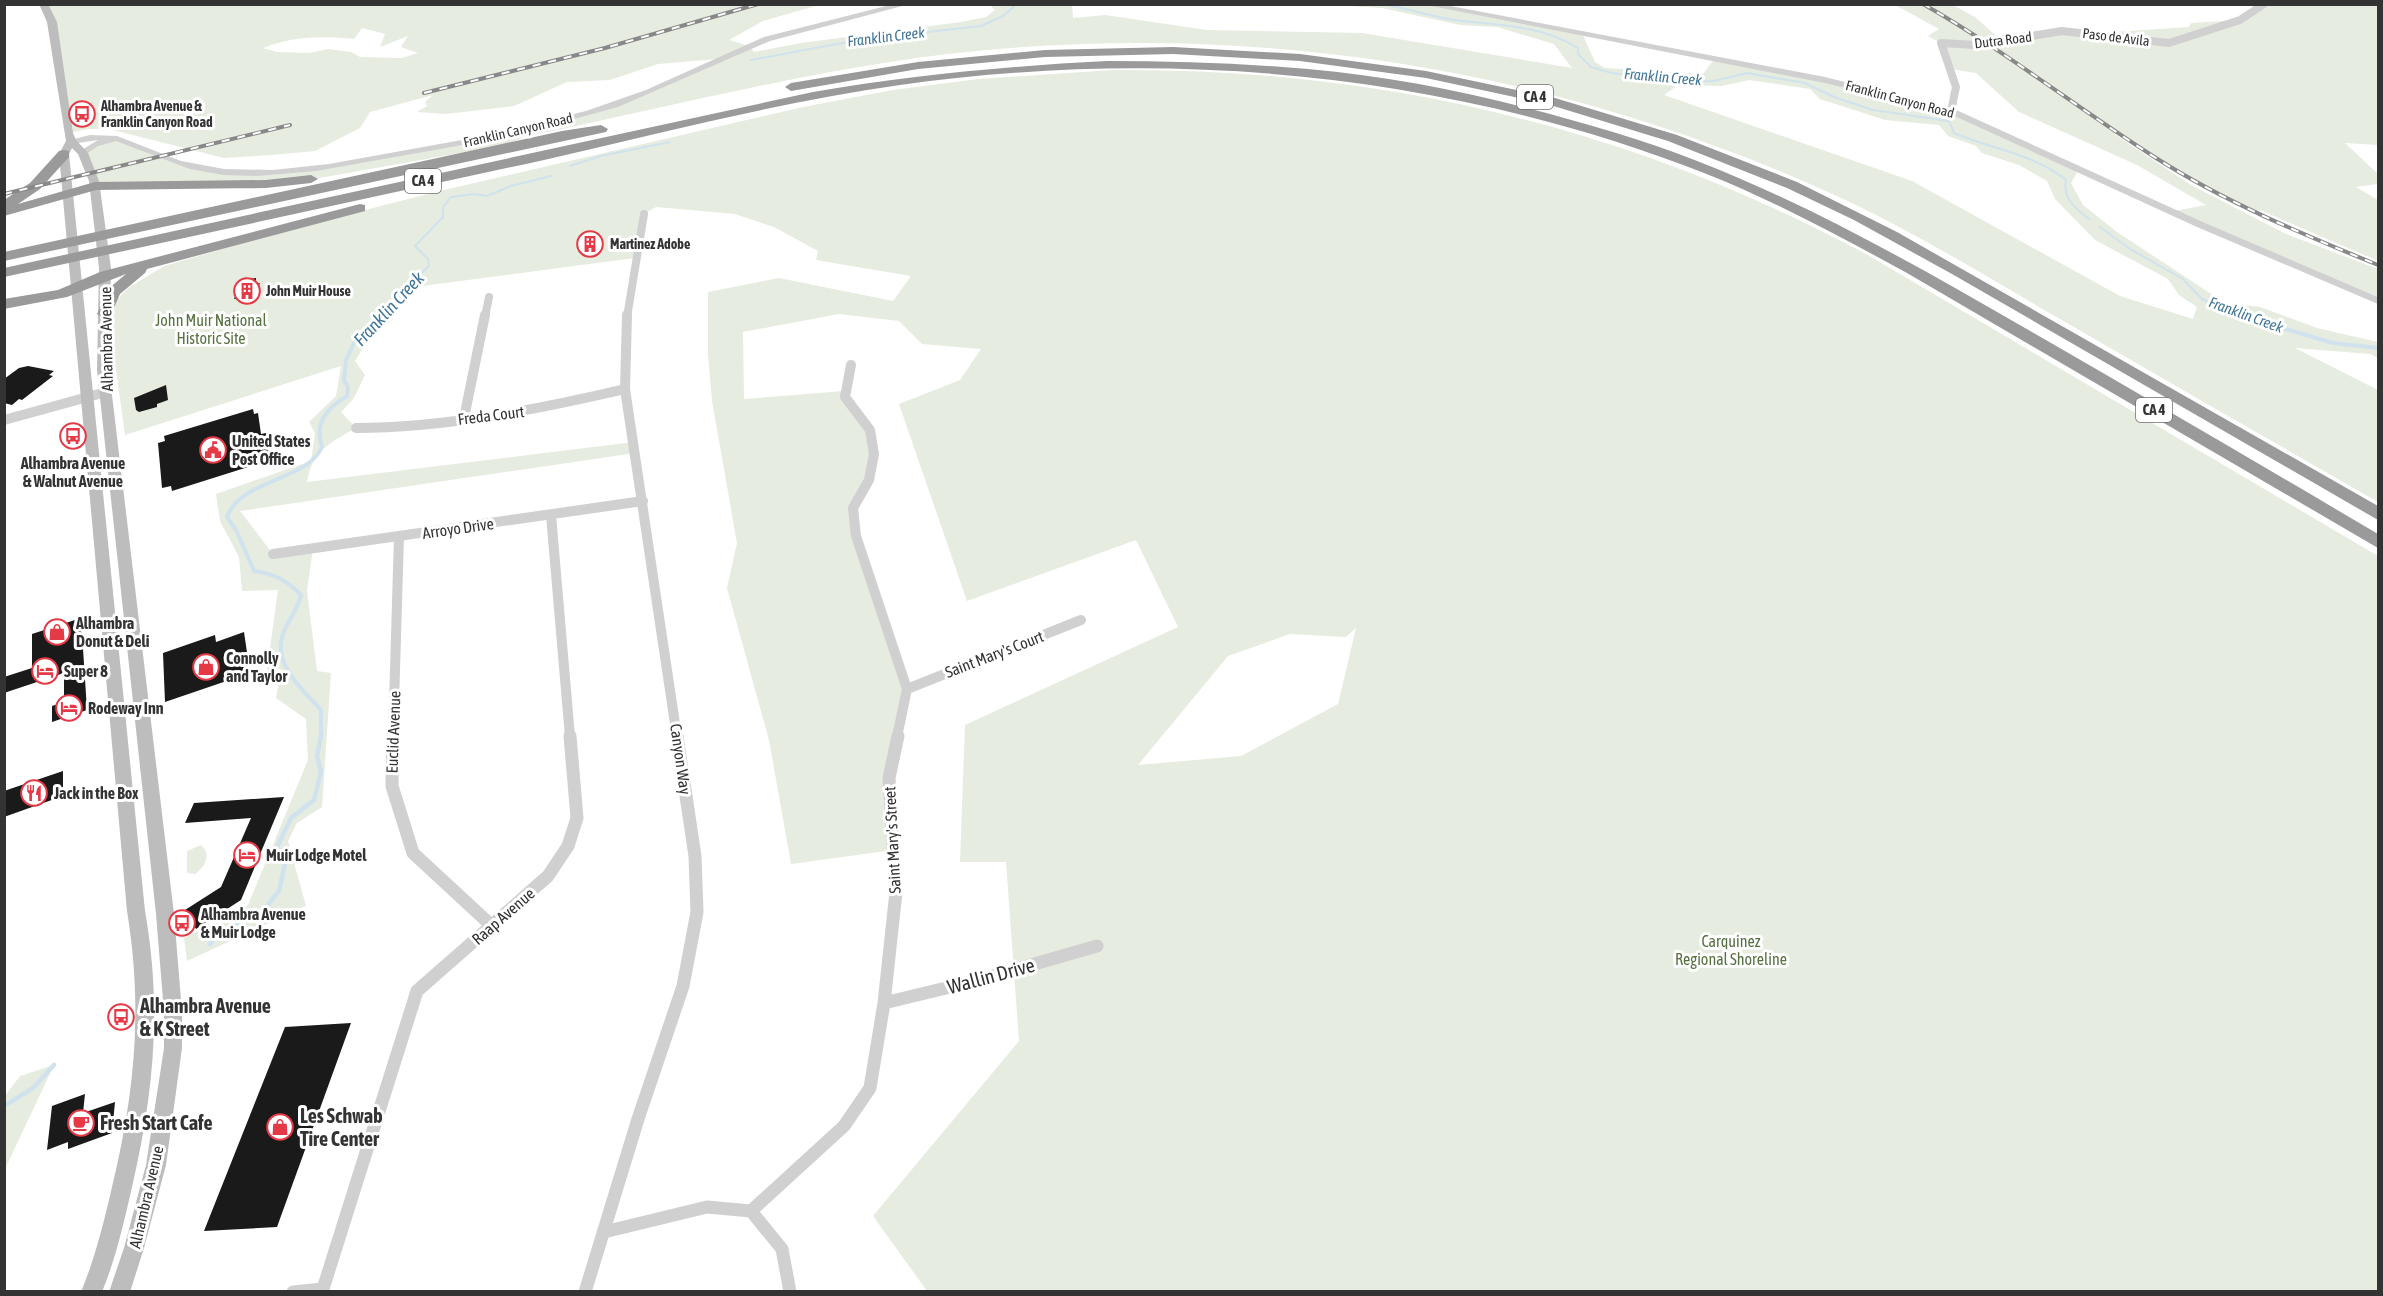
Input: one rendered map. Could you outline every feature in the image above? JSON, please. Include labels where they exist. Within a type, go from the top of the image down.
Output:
[{"type":"highway","name":"CA 4","points":[[4,273],[39,266],[130,238],[601,129],[872,72],[963,59],[1074,51],[1193,50],[1282,55],[1371,65],[1491,86],[1571,106],[1671,137],[1753,168],[1834,204],[1957,270],[2379,514]]},
{"type":"highway","name":"CA 4","points":[[4,257],[130,238],[839,92],[930,78],[1041,67],[1141,64],[1241,66],[1341,76],[1441,92],[1530,112],[1666,154],[1746,185],[1827,223],[1939,284],[2379,542]]},
{"type":"highway","points":[[4,303],[62,294],[105,275],[190,251],[556,161],[715,117]]},
{"type":"highway","points":[[4,212],[95,186],[297,182],[601,129]]},
{"type":"highway","points":[[4,206],[35,186],[64,154]]},
{"type":"highway","points":[[105,314],[113,292],[122,282],[145,268],[190,251]]},
{"type":"main road","points":[[43,4],[52,22],[71,141],[64,154]]},
{"type":"main road","name":"Alhambra Avenue","points":[[71,141],[83,153],[95,186],[105,275],[103,364],[96,395],[136,911],[148,1007],[146,1050],[128,1162],[108,1245],[91,1292]]},
{"type":"main road","name":"Alhambra Avenue","points":[[64,154],[76,288],[96,395],[165,914],[173,1012],[173,1048],[156,1165],[134,1248],[119,1292]]},
{"type":"street","name":"Franklin Canyon Road","points":[[71,141],[99,135],[119,137],[178,163],[217,171],[259,173],[334,165],[471,141],[558,122],[656,89],[749,46],[809,27],[906,4]]},
{"type":"street","name":"Franklin Canyon Road","points":[[1425,4],[1825,80],[1951,111],[2200,225],[2379,301]]},
{"type":"street","name":"Paso de Avila","points":[[2062,31],[2169,43],[2240,20],[2264,4]]},
{"type":"street","name":"Dutra Road","points":[[1951,111],[1956,87],[1941,43],[1976,45],[2062,31]]},
{"type":"street","points":[[83,153],[95,144],[119,137]]},
{"type":"street","name":"Canyon Way","points":[[585,1292],[638,1119],[683,986],[697,912],[695,856],[644,501],[625,389],[627,306],[644,214]]},
{"type":"street","points":[[464,418],[489,297]]},
{"type":"street","name":"Saint Mary's Street","points":[[751,1211],[844,1126],[870,1088],[884,1003],[896,892],[889,778],[907,689],[856,536],[853,508],[869,480],[874,454],[870,430],[845,397],[844,391],[851,364]]},
{"type":"street","name":"Freda Court","points":[[356,429],[387,428],[548,407],[625,389]]},
{"type":"street","points":[[4,420],[96,395]]},
{"type":"street","name":"Arroyo Drive","points":[[273,554],[644,501]]},
{"type":"street","name":"Raap Avenue","points":[[322,1290],[417,991],[548,876],[568,846],[577,818],[551,515]]},
{"type":"street","name":"Euclid Avenue","points":[[399,536],[392,786],[413,853],[492,926]]},
{"type":"street","name":"Saint Mary's Court","points":[[907,689],[1081,620]]},
{"type":"street","name":"Wallin Drive","points":[[884,1003],[975,981],[1097,946]]},
{"type":"street","points":[[604,1232],[707,1207],[751,1211],[782,1249],[790,1292]]},
{"type":"street","points":[[292,1292],[322,1290]]},
{"type":"green space","points":[[1072,4],[1073,18],[1105,15],[1207,30],[1362,33],[1572,68],[1554,44],[1497,27],[1460,25],[1382,8],[1331,5],[1425,4],[1582,33],[1595,62],[1605,68],[1703,74],[1715,58],[1825,80],[1951,111],[2079,169],[2071,183],[2083,205],[2117,232],[2225,303],[2260,307],[2317,328],[2378,342],[2378,358],[2370,354],[2295,348],[2378,390],[2378,502],[1942,250],[1828,192],[1731,152],[1631,117],[1530,90],[1428,68],[1324,53],[1220,45],[1115,43],[1010,48],[888,62],[827,73],[524,137],[505,145],[297,182],[95,186],[83,153],[105,141],[119,137],[179,163],[217,171],[304,170],[471,141],[616,104],[719,59],[658,64],[610,80],[567,82],[514,106],[446,114],[417,112],[427,106],[425,102],[433,95],[370,112],[360,128],[315,151],[224,158],[109,129],[88,129],[68,133],[52,22],[43,5],[819,5],[763,21],[729,40],[749,46],[754,52],[801,43],[961,22],[986,17],[995,10],[990,5]],"holes":[[[362,28],[385,34],[380,47],[408,36],[401,47],[418,53],[402,58],[360,57],[351,52],[328,49],[309,53],[277,52],[263,48],[286,41],[308,38],[354,39]],[[1749,80],[1810,89],[1820,99],[1885,120],[1939,125],[1948,136],[1976,146],[1982,153],[2019,165],[2047,181],[2055,199],[2095,240],[2168,279],[2179,295],[2197,307],[2193,319],[2120,296],[1912,181],[1664,95],[1678,85],[1722,86]]]},
{"type":"green space","points":[[1895,5],[1953,5],[1975,17],[2003,42],[2062,31],[2084,34],[2189,27],[2191,23],[2240,20],[2264,5],[2378,5],[2378,145],[2345,143],[2378,174],[2378,184],[2356,187],[2378,200],[2378,261],[2260,210],[2257,213],[2185,175],[2119,133],[2114,134],[2191,185],[2286,234],[2378,269],[2378,297],[2175,211],[2206,205],[2137,165],[2019,112],[1976,73],[1950,69],[1941,43],[1928,36],[1939,29]]},
{"type":"green space","name":"Carquinez Regional Shoreline","points":[[1113,70],[1213,72],[1310,80],[1407,94],[1501,114],[1594,139],[1686,171],[1777,210],[1866,254],[2378,556],[2378,1291],[927,1291],[873,1216],[1019,1041],[1006,862],[960,862],[965,725],[1178,627],[1136,540],[967,601],[899,404],[960,380],[981,349],[922,344],[899,321],[839,314],[743,332],[744,399],[844,391],[870,430],[874,454],[853,508],[856,536],[907,689],[889,778],[894,850],[791,864],[769,740],[727,588],[737,543],[712,401],[708,354],[708,292],[779,278],[893,301],[911,276],[816,260],[818,251],[774,227],[735,214],[656,207],[644,214],[635,258],[422,286],[403,298],[392,320],[367,341],[355,361],[365,375],[354,398],[341,412],[356,428],[323,449],[313,462],[307,482],[634,442],[635,453],[240,511],[273,554],[313,548],[307,591],[317,671],[331,673],[322,807],[297,823],[288,841],[306,906],[187,961],[184,938],[248,905],[308,760],[306,719],[276,698],[281,669],[267,670],[278,590],[242,591],[239,557],[220,521],[216,494],[311,461],[315,433],[309,422],[336,396],[341,366],[125,435],[112,341],[113,312],[116,301],[128,288],[164,266],[306,225],[440,191],[803,107],[893,90],[978,79]],"holes":[[[1356,628],[1338,704],[1241,756],[1138,765],[1228,656],[1290,634],[1346,637]]]},
{"type":"green space","points":[[201,845],[206,853],[206,861],[195,874],[187,873],[187,851]]},
{"type":"green space","points":[[54,1065],[5,1169],[5,1096],[20,1076]]},
{"type":"building","name":"Martinez Adobe","points":[[583,237],[602,238],[598,249],[578,250]]},
{"type":"building","name":"John Muir House","points":[[256,278],[256,284],[260,283],[255,296],[234,299],[242,280]]},
{"type":"building","points":[[28,366],[54,371],[49,375],[53,376],[22,400],[19,399],[12,405],[4,403],[4,379],[19,368]]},
{"type":"building","name":"John Muir National Historic Site","points":[[166,385],[168,400],[157,404],[157,407],[139,412],[136,410],[134,398]]},
{"type":"building","name":"United States Post Office","points":[[253,409],[254,414],[258,413],[261,434],[266,433],[269,454],[266,455],[267,461],[172,491],[171,486],[162,488],[158,443],[165,441],[164,436]]},
{"type":"building","points":[[81,618],[87,710],[52,722],[52,706],[64,702],[64,673],[4,693],[4,677],[32,668],[32,634]]},
{"type":"building","name":"Connolly and Taylor","points":[[244,632],[250,673],[165,702],[163,653],[215,635],[216,642]]},
{"type":"building","name":"Jack in the Box","points":[[63,771],[63,796],[4,817],[4,791]]},
{"type":"building","name":"Muir Lodge Motel","points":[[284,797],[241,900],[196,929],[185,910],[221,887],[251,818],[185,823],[194,803]]},
{"type":"building","name":"Les Schwab Tire Center","points":[[351,1023],[277,1227],[204,1231],[285,1027]]},
{"type":"building","name":"Fresh Start Cafe","points":[[85,1094],[83,1113],[115,1102],[112,1133],[68,1149],[68,1142],[47,1150],[52,1106]]},
{"type":"waterway","name":"Franklin Creek","points":[[751,60],[864,39],[981,26],[1003,16],[1017,4]]},
{"type":"waterway","name":"Franklin Creek","points":[[1357,4],[1365,4]]},
{"type":"waterway","name":"Franklin Creek","points":[[1380,4],[1448,19],[1515,27],[1547,34],[1578,48],[1578,54],[1591,67],[1612,73],[1690,82],[1714,81],[1747,73],[1805,83],[1834,97],[1873,110],[1949,121],[1954,133],[2027,158],[2054,171],[2066,180],[2068,198],[2089,219]]},
{"type":"waterway","points":[[2003,36],[2025,33]]},
{"type":"waterway","name":"Franklin Creek","points":[[570,166],[601,156],[670,142]]},
{"type":"waterway","name":"Franklin Creek","points":[[384,317],[396,298],[429,266],[428,259],[415,246],[443,217],[443,207],[451,197],[474,194],[487,196],[511,186],[551,176]]},
{"type":"waterway","name":"Franklin Creek","points":[[2100,227],[2130,249],[2183,279],[2202,299],[2243,317]]},
{"type":"waterway","name":"Franklin Creek","points":[[321,736],[321,710],[298,685],[285,666],[282,656],[283,634],[301,595],[280,578],[254,571],[236,530],[227,517],[234,504],[246,495],[303,467],[314,458],[322,447],[320,430],[324,417],[347,396],[348,387],[344,380],[346,360],[355,341],[385,315]]},
{"type":"waterway","name":"Franklin Creek","points":[[2239,315],[2333,343],[2378,348]]},
{"type":"waterway","name":"Franklin Creek","points":[[210,944],[218,931],[233,927],[262,912],[279,891],[285,864],[277,847],[291,818],[314,800],[321,772],[317,756],[321,736]]},
{"type":"waterway","name":"Franklin Creek","points":[[4,1106],[33,1088],[54,1065]]},
{"type":"railway","points":[[424,93],[605,48],[758,4]]},
{"type":"railway","points":[[1923,4],[1982,40],[2182,174],[2264,216],[2378,265]]},
{"type":"railway","points":[[4,194],[290,125]]},
{"type":"place","name":"Alhambra Avenue & Franklin Canyon Road","points":[[82,114]]},
{"type":"place","name":"Martinez Adobe","points":[[590,244]]},
{"type":"place","name":"John Muir House","points":[[247,291]]},
{"type":"place","name":"Alhambra Avenue & Walnut Avenue","points":[[73,436]]},
{"type":"place","name":"United States Post Office","points":[[213,450]]},
{"type":"place","name":"Alhambra Donut & Deli","points":[[57,632]]},
{"type":"place","name":"Connolly and Taylor","points":[[206,667]]},
{"type":"place","name":"Super 8","points":[[45,671]]},
{"type":"place","name":"Rodeway Inn","points":[[69,708]]},
{"type":"place","name":"Jack in the Box","points":[[34,793]]},
{"type":"place","name":"Muir Lodge Motel","points":[[247,855]]},
{"type":"place","name":"Alhambra Avenue & Muir Lodge","points":[[182,923]]},
{"type":"place","name":"Alhambra Avenue & K Street","points":[[121,1017]]},
{"type":"place","name":"Fresh Start Cafe","points":[[81,1123]]},
{"type":"place","name":"Les Schwab Tire Center","points":[[280,1127]]}]
